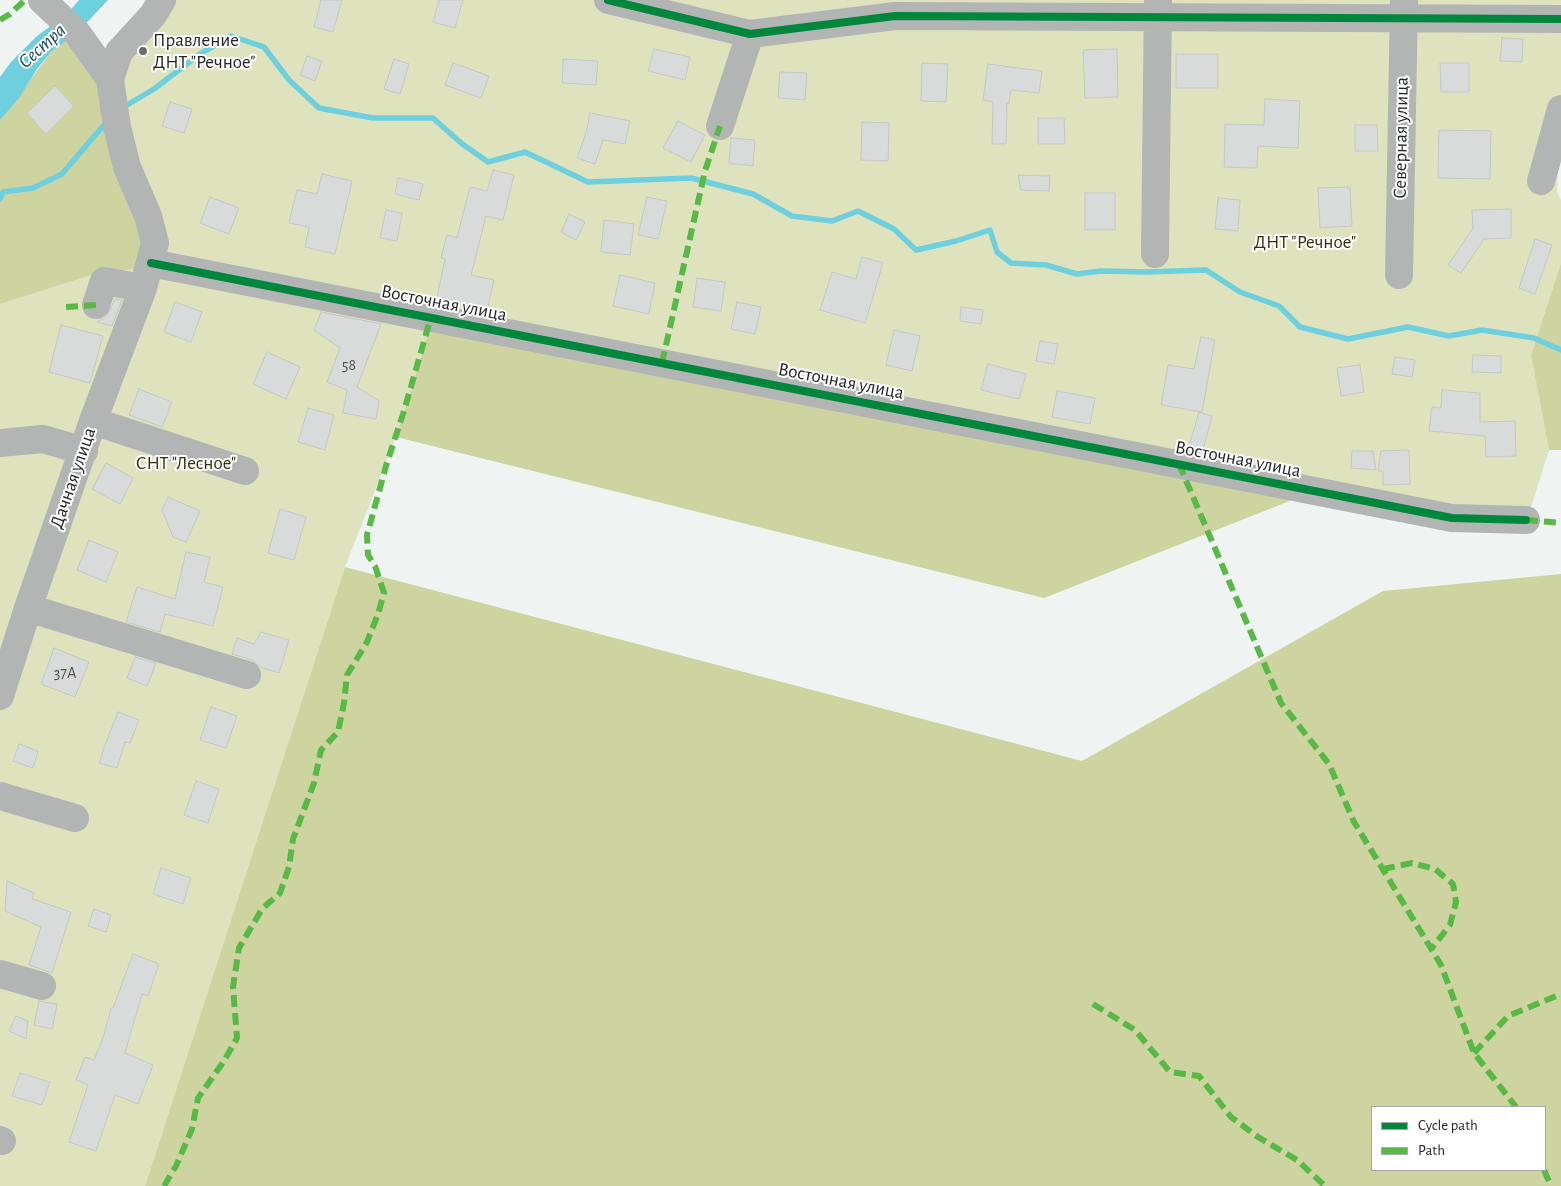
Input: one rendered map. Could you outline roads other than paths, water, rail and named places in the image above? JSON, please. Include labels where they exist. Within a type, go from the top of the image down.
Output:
[{"type":"street","points":[[42,0],[69,26],[110,79]]},
{"type":"street","points":[[110,79],[119,52],[153,15],[162,0]]},
{"type":"street","points":[[608,0],[750,34],[896,8],[1404,9],[1561,19]]},
{"type":"street","points":[[1155,254],[1158,9]]},
{"type":"street","name":"Северная улица","points":[[1399,275],[1404,9]]},
{"type":"street","points":[[720,126],[750,34]]},
{"type":"street","name":"Дачная улица","points":[[0,696],[28,608],[147,275],[155,243],[148,216],[127,167],[116,118],[110,79]]},
{"type":"street","points":[[1541,181],[1561,109]]},
{"type":"street","name":"Восточная улица","points":[[96,305],[104,280],[147,275],[1452,518],[1526,520]]},
{"type":"street","points":[[94,421],[245,471]]},
{"type":"street","points":[[0,444],[43,439],[84,451]]},
{"type":"street","points":[[28,608],[247,675]]},
{"type":"street","points":[[0,796],[76,818]]},
{"type":"street","points":[[0,974],[42,986]]},
{"type":"water","name":"Сестра","points":[[79,0],[108,0],[77,33],[51,52],[37,69],[19,98],[0,120],[0,77],[11,62],[37,36],[67,14]]},
{"type":"waterway","points":[[122,108],[154,89],[200,54],[231,36],[264,47],[289,80],[319,108],[373,118],[433,118],[461,143],[488,162],[525,152],[588,182],[691,178],[753,194],[792,216],[832,221],[858,211],[894,229],[916,250],[956,241],[990,230],[997,252],[1011,263],[1046,265],[1077,274],[1101,271],[1206,270],[1240,292],[1279,306],[1300,327],[1348,339],[1408,327],[1449,336],[1482,330],[1534,338],[1561,350]]},
{"type":"waterway","points":[[0,199],[3,192],[33,188],[62,174],[108,120]]},
{"type":"place","name":"Правление ДНТ \"Речное\"","points":[[143,51]]},
{"type":"park label","name":"ДНТ \"Речное\"","points":[[1305,242]]},
{"type":"park label","name":"СНТ \"Лесное\"","points":[[186,463]]}]
